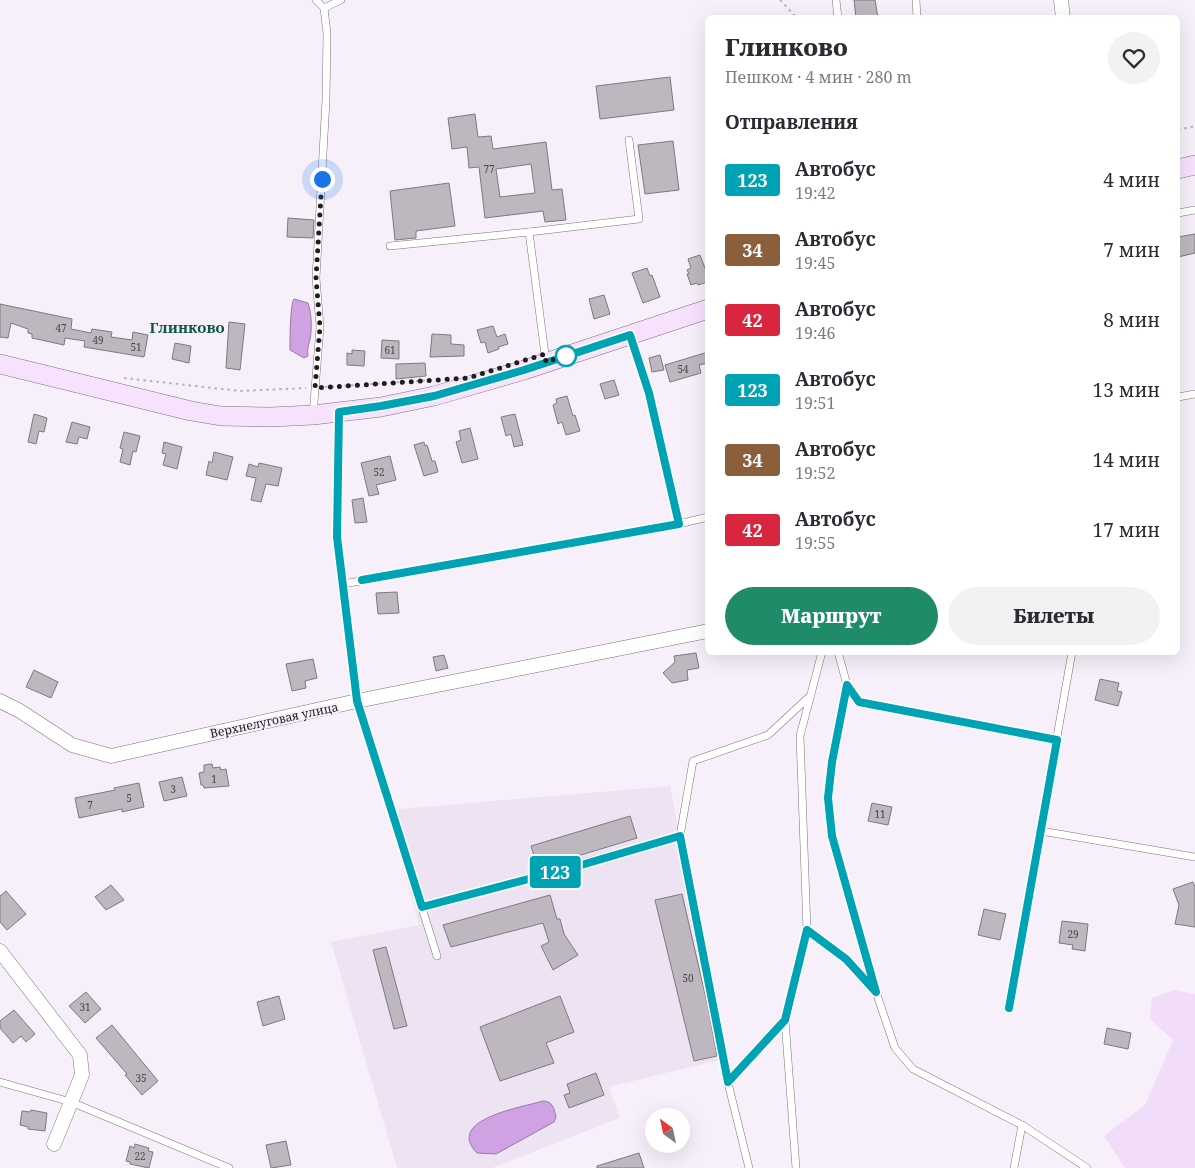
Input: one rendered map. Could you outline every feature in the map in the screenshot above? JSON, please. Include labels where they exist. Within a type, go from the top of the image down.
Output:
[{"type":"main road","points":[[1180,169],[1195,165]]},
{"type":"main road","points":[[0,364],[182,409],[221,416],[271,417],[313,415],[381,406],[434,396],[705,311]]},
{"type":"street","points":[[1061,0],[1063,15]]},
{"type":"street","name":"Верхнелуговая улица","points":[[0,701],[72,745],[111,756],[357,701],[705,632]]},
{"type":"street","points":[[0,951],[80,1055],[82,1075],[54,1144]]},
{"type":"lane","points":[[313,415],[320,327],[316,278],[326,90],[327,34],[324,8],[316,0]]},
{"type":"lane","points":[[324,8],[341,0]]},
{"type":"lane","points":[[836,0],[838,15]]},
{"type":"lane","points":[[916,0],[917,15]]},
{"type":"lane","points":[[390,246],[639,219],[629,140]]},
{"type":"lane","points":[[1180,213],[1195,210]]},
{"type":"lane","points":[[529,232],[546,362]]},
{"type":"lane","points":[[630,335],[649,393],[679,524]]},
{"type":"lane","points":[[1180,397],[1195,394]]},
{"type":"lane","points":[[339,412],[337,537],[357,701],[438,956]]},
{"type":"lane","points":[[343,584],[679,524],[705,517]]},
{"type":"lane","points":[[796,1168],[785,1020],[807,930],[800,736],[821,655]]},
{"type":"lane","points":[[839,655],[847,685],[859,702],[1057,740]]},
{"type":"lane","points":[[1009,1008],[1071,655]]},
{"type":"lane","points":[[847,685],[832,762],[828,798],[832,836],[876,992],[895,1048],[913,1070],[1022,1125],[1087,1168]]},
{"type":"lane","points":[[749,1168],[728,1082],[680,836],[693,761],[768,735],[810,695]]},
{"type":"lane","points":[[1041,831],[1195,857]]},
{"type":"lane","points":[[422,907],[571,868],[680,836]]},
{"type":"lane","points":[[807,930],[846,959],[876,992]]},
{"type":"lane","points":[[728,1082],[785,1020]]},
{"type":"lane","points":[[0,1082],[71,1102],[229,1168]]},
{"type":"lane","points":[[1014,1168],[1022,1125]]},
{"type":"path","points":[[780,0],[794,15]]},
{"type":"path","points":[[1180,130],[1195,126]]},
{"type":"path","points":[[119,377],[240,390],[315,388],[439,380]]},
{"type":"shaded area","points":[[294,299],[308,303],[310,312],[311,331],[308,356],[304,358],[290,350],[291,315]]},
{"type":"shaded area","points":[[670,786],[723,1059],[609,1087],[620,1118],[492,1168],[397,1168],[331,942],[419,925],[388,810]]},
{"type":"shaded area","points":[[1174,990],[1195,994],[1195,1168],[1125,1168],[1104,1136],[1145,1105],[1173,1040],[1150,1019],[1152,998]]},
{"type":"shaded area","points":[[543,1101],[549,1102],[555,1111],[556,1117],[554,1122],[496,1154],[477,1153],[470,1141],[471,1131],[478,1123],[505,1111]]},
{"type":"building","points":[[854,0],[875,0],[878,15],[856,15]]},
{"type":"building","points":[[670,77],[674,110],[600,119],[596,86]]},
{"type":"building","points":[[475,114],[478,137],[491,136],[493,149],[546,142],[552,190],[562,189],[566,220],[545,222],[543,211],[485,218],[479,167],[469,168],[467,147],[452,149],[448,118]],"holes":[[[531,164],[535,193],[500,197],[496,169]]]},
{"type":"building","points":[[673,141],[679,190],[645,194],[638,145]]},
{"type":"building","points":[[449,183],[455,226],[416,231],[416,238],[395,240],[390,191]]},
{"type":"building","points":[[288,218],[314,220],[313,238],[287,237]]},
{"type":"building","points":[[1195,234],[1195,253],[1180,257],[1180,237]]},
{"type":"building","points":[[700,255],[705,268],[705,283],[691,285],[687,274],[689,274],[687,270],[691,268],[688,259]]},
{"type":"building","points":[[647,268],[650,276],[652,275],[660,297],[643,303],[632,273]]},
{"type":"building","points":[[604,295],[610,314],[594,319],[589,299]]},
{"type":"building","points":[[0,304],[72,319],[71,329],[91,333],[92,329],[112,332],[111,337],[132,340],[133,332],[148,335],[144,357],[84,347],[85,341],[65,338],[64,345],[32,338],[32,334],[28,333],[28,329],[11,323],[8,338],[0,337]]},
{"type":"building","points":[[229,322],[245,324],[240,370],[226,368]]},
{"type":"building","points":[[493,326],[497,337],[505,334],[508,344],[488,353],[485,342],[481,343],[477,330]]},
{"type":"building","points":[[432,334],[451,335],[451,344],[464,345],[464,356],[430,357]]},
{"type":"building","points":[[382,340],[399,341],[399,359],[381,358]]},
{"type":"building","points":[[175,343],[191,346],[189,363],[172,359]]},
{"type":"building","points":[[352,350],[365,351],[364,366],[347,365],[347,353],[352,354]]},
{"type":"building","points":[[705,353],[705,364],[699,365],[701,373],[670,382],[665,365]]},
{"type":"building","points":[[660,355],[664,370],[652,372],[649,358]]},
{"type":"building","points":[[425,363],[426,376],[396,379],[396,364]]},
{"type":"building","points":[[614,380],[619,395],[605,399],[600,384]]},
{"type":"building","points":[[567,396],[580,431],[566,435],[562,422],[558,424],[553,405],[557,403],[556,399]]},
{"type":"building","points":[[34,414],[47,418],[44,432],[39,431],[36,444],[28,442]]},
{"type":"building","points":[[515,414],[523,445],[514,447],[511,434],[506,436],[501,417]]},
{"type":"building","points":[[72,422],[90,427],[87,439],[79,437],[77,444],[66,442]]},
{"type":"building","points":[[470,428],[478,459],[462,463],[456,442],[461,440],[459,431]]},
{"type":"building","points":[[124,432],[140,436],[136,452],[133,451],[130,465],[120,462],[123,449],[120,448]]},
{"type":"building","points":[[164,442],[182,447],[177,469],[163,465],[166,454],[162,453]]},
{"type":"building","points":[[424,442],[425,446],[427,445],[432,461],[435,461],[438,472],[424,476],[414,445]]},
{"type":"building","points":[[214,452],[233,457],[227,480],[206,475],[209,461],[212,463]]},
{"type":"building","points":[[390,456],[396,480],[376,485],[379,494],[369,496],[361,463]]},
{"type":"building","points":[[259,463],[282,468],[278,486],[266,484],[261,502],[251,500],[256,478],[246,476],[249,464],[258,467]]},
{"type":"building","points":[[363,498],[367,522],[355,523],[352,500]]},
{"type":"building","points":[[397,592],[399,613],[378,614],[376,593]]},
{"type":"building","points":[[696,653],[699,668],[687,670],[688,680],[672,683],[663,673],[675,662],[674,656]]},
{"type":"building","points":[[444,655],[448,668],[436,671],[433,657]]},
{"type":"building","points":[[313,659],[317,678],[305,681],[306,688],[292,691],[286,664]]},
{"type":"building","points":[[34,670],[58,682],[51,698],[26,687]]},
{"type":"building","points":[[1100,679],[1119,683],[1117,691],[1122,692],[1118,706],[1095,700]]},
{"type":"building","points":[[212,764],[213,768],[220,767],[221,770],[226,769],[229,786],[204,788],[201,785],[199,773],[204,772],[204,765]]},
{"type":"building","points":[[182,777],[187,796],[164,801],[159,782]]},
{"type":"building","points":[[139,783],[144,807],[122,812],[122,809],[79,818],[75,798]]},
{"type":"building","points":[[872,803],[892,807],[888,825],[868,821]]},
{"type":"building","points":[[630,816],[637,838],[538,868],[531,846]]},
{"type":"building","points":[[1193,882],[1195,887],[1195,927],[1175,924],[1179,905],[1173,889]]},
{"type":"building","points":[[111,885],[124,900],[106,910],[95,897]]},
{"type":"building","points":[[6,891],[26,914],[7,930],[0,922],[0,896]]},
{"type":"building","points":[[682,894],[708,1007],[717,1056],[694,1061],[655,900]]},
{"type":"building","points":[[550,895],[557,919],[560,919],[564,934],[578,955],[553,970],[541,946],[549,942],[543,923],[451,947],[443,925]]},
{"type":"building","points":[[984,909],[1006,914],[1000,940],[978,935]]},
{"type":"building","points":[[1062,921],[1088,924],[1085,951],[1072,949],[1073,945],[1059,943]]},
{"type":"building","points":[[386,947],[407,1026],[394,1029],[373,950]]},
{"type":"building","points":[[86,992],[101,1009],[85,1023],[69,1006]]},
{"type":"building","points":[[279,996],[285,1019],[263,1026],[257,1002]]},
{"type":"building","points":[[560,996],[574,1032],[546,1043],[554,1063],[500,1081],[480,1027]]},
{"type":"building","points":[[14,1010],[35,1034],[26,1042],[21,1036],[13,1043],[0,1028],[0,1021]]},
{"type":"building","points":[[112,1025],[158,1081],[142,1095],[125,1075],[127,1074],[96,1038]]},
{"type":"building","points":[[1107,1028],[1131,1033],[1128,1049],[1104,1044]]},
{"type":"building","points":[[596,1073],[604,1095],[569,1108],[564,1095],[570,1093],[567,1084]]},
{"type":"building","points":[[31,1110],[47,1113],[45,1131],[28,1129],[28,1127],[20,1125],[22,1111],[30,1112]]},
{"type":"building","points":[[286,1141],[291,1165],[271,1168],[266,1145]]},
{"type":"building","points":[[135,1144],[149,1148],[148,1151],[153,1152],[149,1168],[130,1164],[130,1162],[126,1161],[130,1146],[134,1148]]},
{"type":"building","points":[[639,1153],[644,1168],[597,1168],[597,1166]]},
{"type":"bus line","name":"123","points":[[362,580],[679,524],[649,393],[630,335],[524,370],[434,396],[339,412],[337,537],[357,701],[422,907],[571,868],[680,836],[728,1082],[785,1020],[807,930],[846,959],[876,992],[832,836],[828,798],[832,762],[847,685],[859,702],[1057,740],[1009,1008]]},
{"type":"district","name":"Глинково","points":[[187,327]]},
{"type":"route","points":[[322,179],[316,278],[320,327],[315,388],[468,378],[545,354],[546,362],[566,356]]}]
